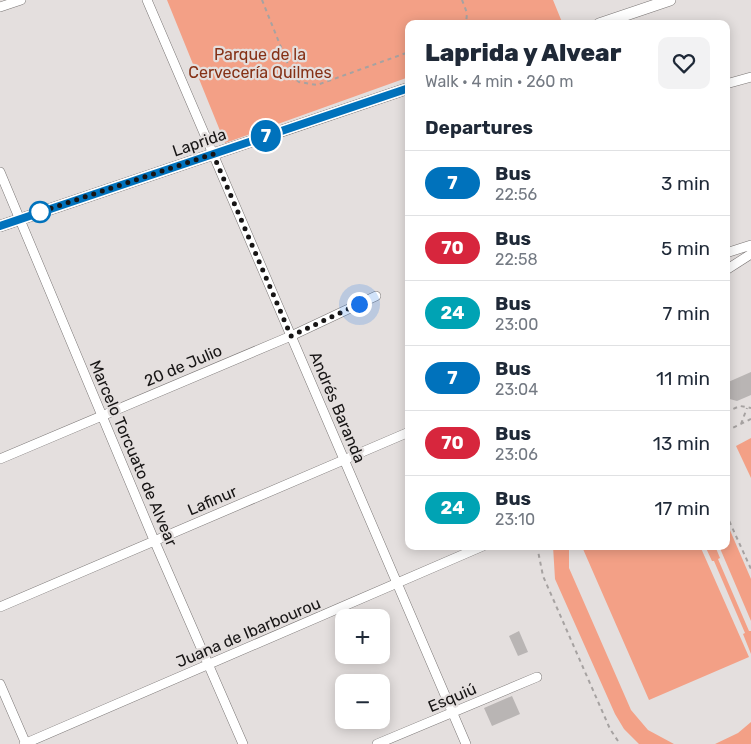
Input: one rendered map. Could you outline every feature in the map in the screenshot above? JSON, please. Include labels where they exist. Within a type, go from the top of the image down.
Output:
[{"type":"street","points":[[0,7],[21,0]]},
{"type":"street","name":"Andrés Baranda","points":[[148,0],[466,744]]},
{"type":"street","points":[[611,20],[670,0]]},
{"type":"street","points":[[730,83],[751,77]]},
{"type":"street","name":"Laprida","points":[[0,226],[405,89]]},
{"type":"street","name":"Marcelo Torcuato de Alvear","points":[[0,172],[154,540],[243,744]]},
{"type":"street","points":[[730,252],[751,245]]},
{"type":"street","points":[[730,267],[751,254]]},
{"type":"street","name":"20 de Julio","points":[[0,459],[291,336],[376,296]]},
{"type":"street","name":"Lafinur","points":[[0,607],[405,434]]},
{"type":"street","name":"Juana de Ibarbourou","points":[[25,744],[474,550]]},
{"type":"street","name":"Esquiú","points":[[377,744],[538,676]]},
{"type":"street","points":[[0,684],[25,744]]},
{"type":"path","points":[[262,0],[293,77],[299,82],[317,85],[405,53]]},
{"type":"path","points":[[462,0],[467,13],[466,20]]},
{"type":"path","points":[[730,410],[740,406],[751,408]]},
{"type":"path","points":[[740,424],[747,408]]},
{"type":"path","points":[[730,428],[751,419]]},
{"type":"path","points":[[730,523],[751,569]]},
{"type":"path","points":[[538,550],[543,576],[610,729],[620,744]]},
{"type":"green space","name":"Parque de la Cervecería Quilmes","points":[[167,0],[553,0],[561,20],[405,20],[405,78],[225,143]]},
{"type":"green space","points":[[751,438],[751,478],[736,446]]},
{"type":"green space","points":[[730,530],[751,579],[751,621],[721,550],[730,550]]},
{"type":"green space","points":[[553,550],[569,550],[569,568],[631,710],[648,730],[674,744],[639,744],[624,729],[615,714],[555,579]]},
{"type":"green space","points":[[583,550],[702,550],[749,657],[649,700]]},
{"type":"green space","points":[[707,550],[717,550],[720,558],[718,559],[749,631],[751,631],[751,654],[743,634],[745,633],[714,561],[712,561]]},
{"type":"green space","points":[[751,722],[751,744],[715,744],[738,733]]},
{"type":"building","points":[[751,372],[751,395],[737,401],[730,399],[730,381]]},
{"type":"building","points":[[519,631],[528,652],[518,656],[509,636]]},
{"type":"building","points":[[512,696],[520,714],[492,726],[484,708]]},
{"type":"bus line","name":"7","points":[[0,226],[405,89]]},
{"type":"route","points":[[40,212],[37,213],[213,154],[291,336],[359,304]]}]
